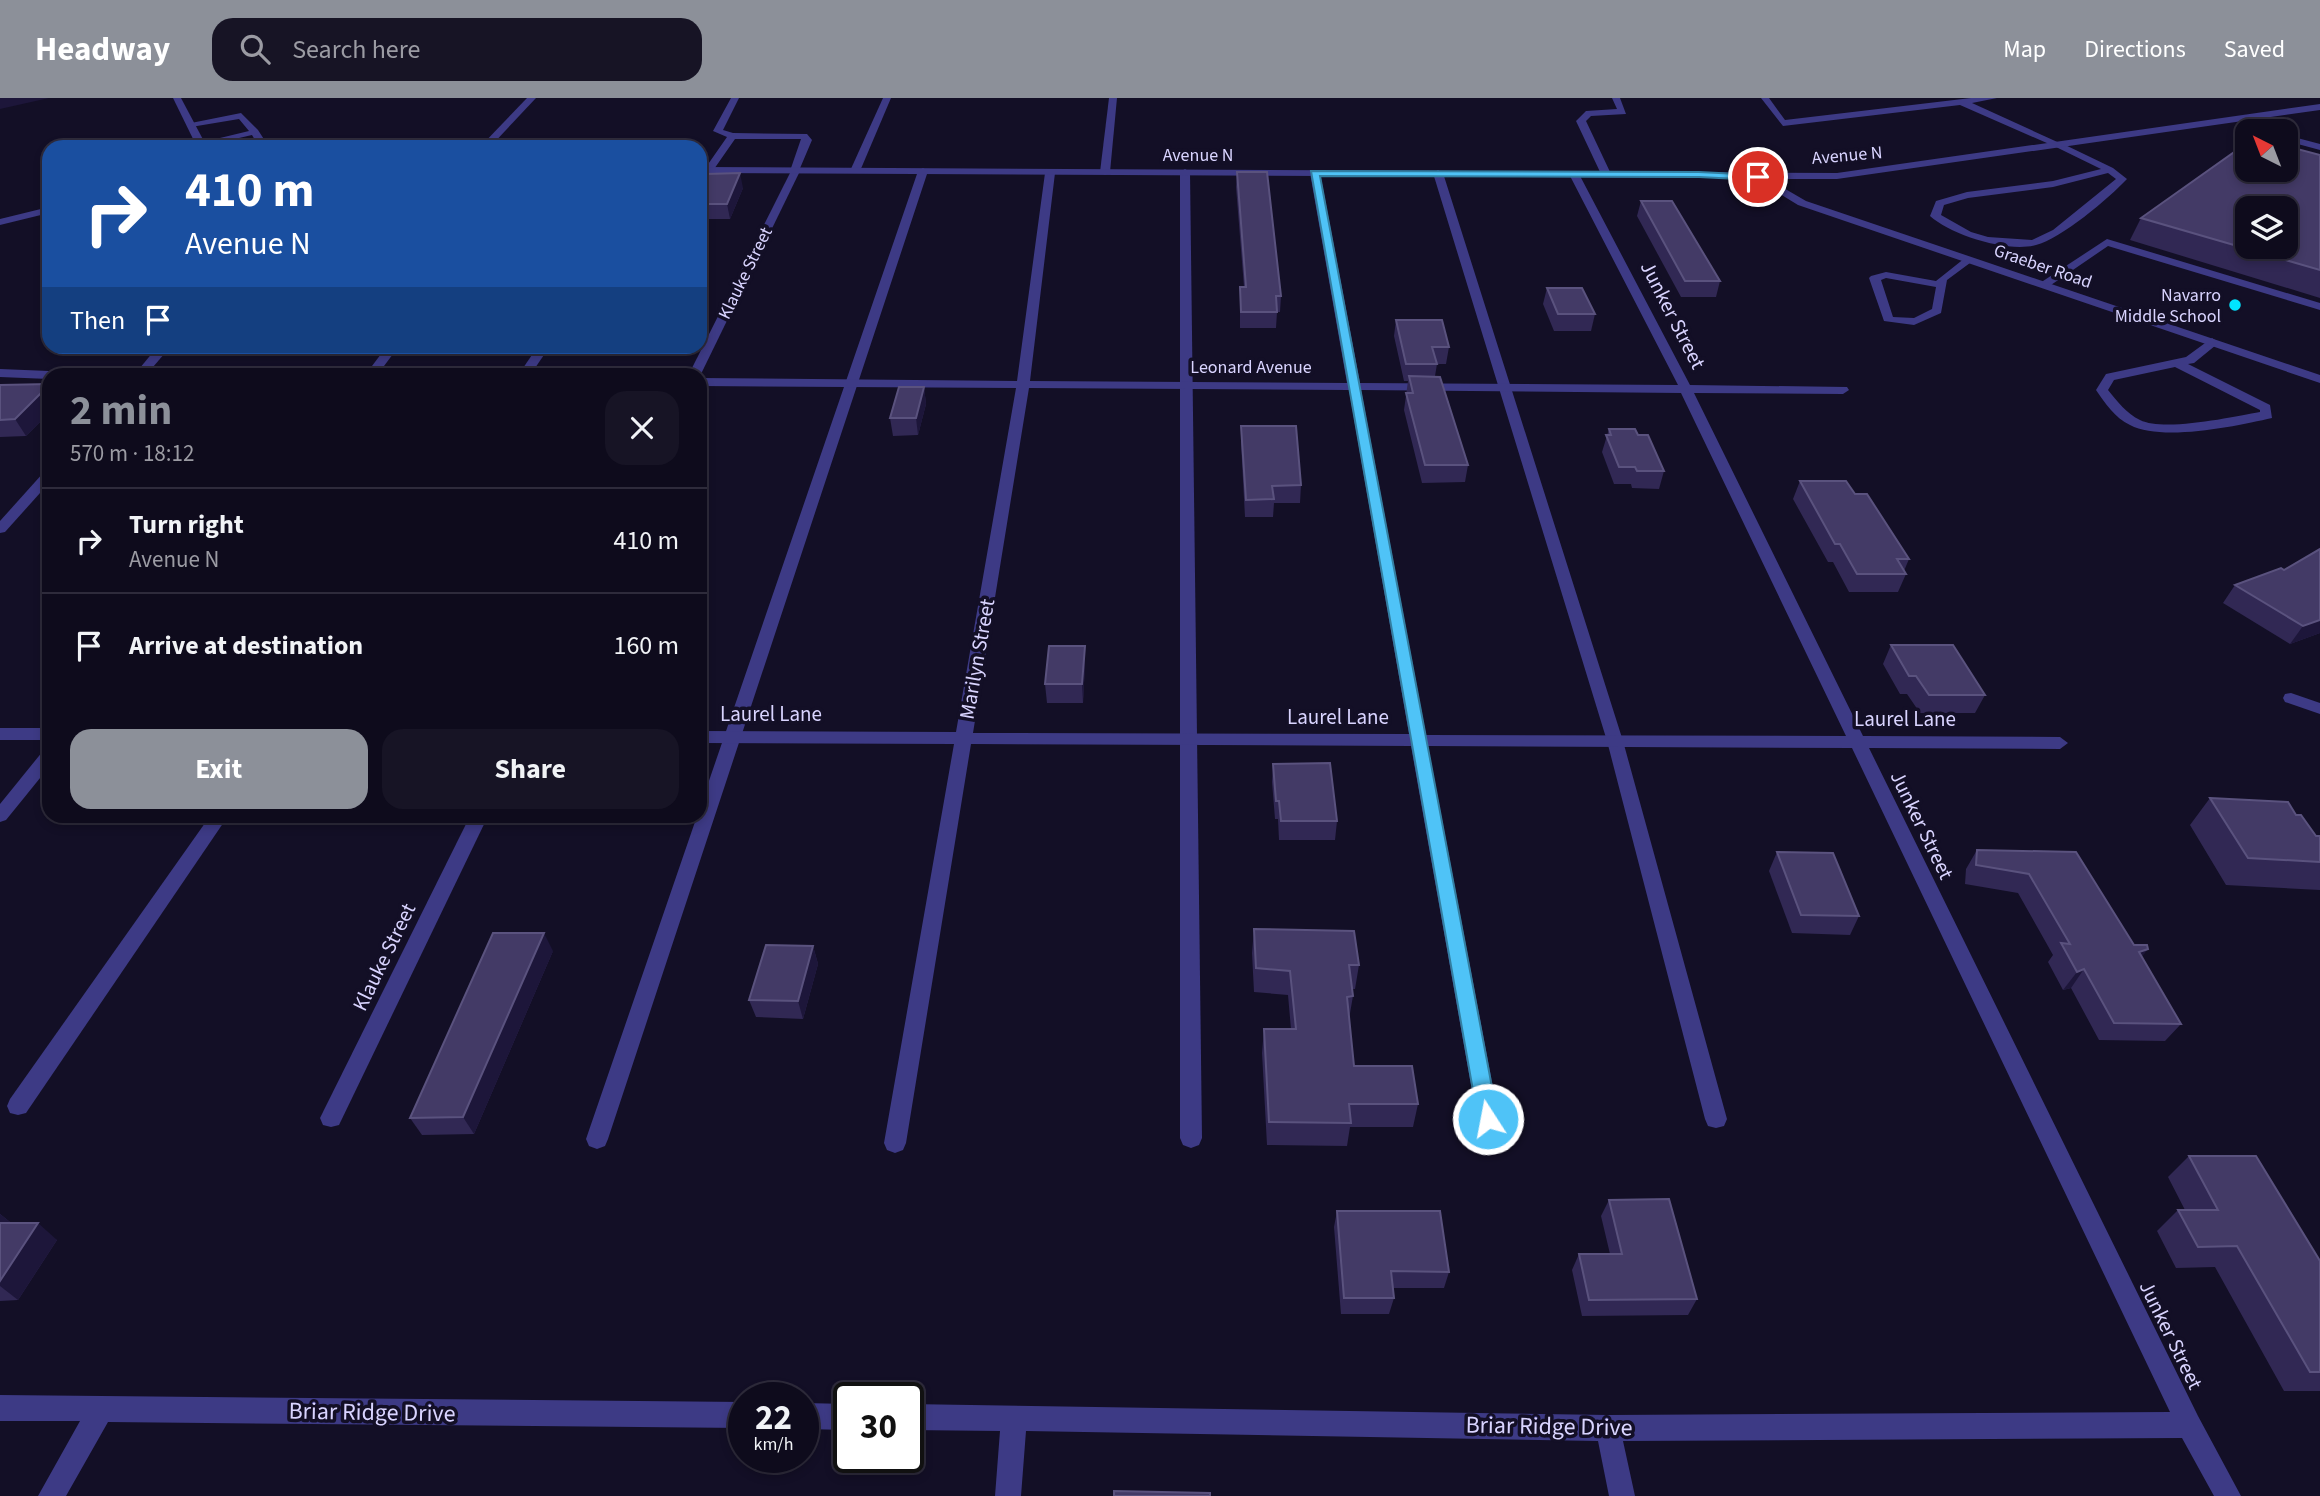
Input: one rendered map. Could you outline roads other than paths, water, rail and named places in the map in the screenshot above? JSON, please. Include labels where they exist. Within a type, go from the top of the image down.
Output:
[{"type":"street","points":[[177,98],[199,140]]},
{"type":"street","points":[[492,140],[532,98]]},
{"type":"street","points":[[707,167],[732,136],[718,131],[735,98]]},
{"type":"street","points":[[855,171],[887,98]]},
{"type":"street","points":[[1105,172],[1113,98]]},
{"type":"street","points":[[1606,174],[1581,121],[1589,113],[1623,112],[1616,98]]},
{"type":"street","points":[[1765,98],[1783,123],[1993,98]]},
{"type":"street","points":[[1962,102],[2059,145],[2110,170],[2122,178],[2057,232],[2033,243],[1987,240],[1967,234],[1935,216],[1940,203],[1967,195],[2053,184],[2110,170]]},
{"type":"street","name":"Avenue N","points":[[707,170],[1836,176],[2320,107]]},
{"type":"street","points":[[191,124],[241,116],[260,140]]},
{"type":"street","points":[[2246,117],[2250,119]]},
{"type":"street","points":[[222,140],[255,132]]},
{"type":"street","name":"Klauke Street","points":[[707,349],[794,171],[807,138],[732,136]]},
{"type":"street","points":[[2298,141],[2320,147]]},
{"type":"street","points":[[2298,156],[2301,160],[2320,164]]},
{"type":"street","points":[[707,811],[923,171]]},
{"type":"street","points":[[1185,172],[1191,1138]]},
{"type":"street","name":"Marilyn Street","points":[[895,1143],[1023,384],[1050,173]]},
{"type":"street","points":[[1315,173],[1488,1119]]},
{"type":"street","points":[[1438,173],[1615,741],[1716,1119]]},
{"type":"street","name":"Junker Street","points":[[1574,174],[1685,387],[2189,1425],[2228,1496]]},
{"type":"street","name":"Graeber Road","points":[[1758,177],[1802,203],[2320,379]]},
{"type":"street","points":[[0,222],[42,212]]},
{"type":"street","points":[[2044,285],[2107,242],[2320,307]]},
{"type":"street","points":[[1942,285],[1886,275],[1875,278],[1888,319],[1903,324],[1921,321],[1937,311],[1942,285],[1942,279],[1969,260]]},
{"type":"street","points":[[2177,363],[2266,408],[2267,415],[2166,428],[2139,426],[2121,414],[2102,390],[2110,377],[2190,360],[2212,342]]},
{"type":"street","points":[[146,368],[158,354]]},
{"type":"street","points":[[0,373],[42,375]]},
{"type":"street","name":"Leonard Avenue","points":[[707,382],[1843,390]]},
{"type":"street","points":[[0,529],[42,483]]},
{"type":"street","points":[[2291,698],[2320,709]]},
{"type":"street","points":[[0,734],[42,734]]},
{"type":"street","name":"Laurel Lane","points":[[707,737],[2060,743]]},
{"type":"street","points":[[0,816],[42,764]]},
{"type":"street","points":[[18,1106],[214,823]]},
{"type":"street","name":"Klauke Street","points":[[331,1118],[476,823]]},
{"type":"street","points":[[597,1139],[703,823]]},
{"type":"street","name":"Briar Ridge Drive","points":[[0,1408],[728,1415]]},
{"type":"street","points":[[51,1496],[101,1409]]},
{"type":"street","name":"Briar Ridge Drive","points":[[924,1417],[1608,1427],[2189,1425]]},
{"type":"street","points":[[1008,1496],[1014,1418]]},
{"type":"street","points":[[1608,1427],[1622,1496]]},
{"type":"place","name":"Navarro Middle School","points":[[2235,305]]}]
